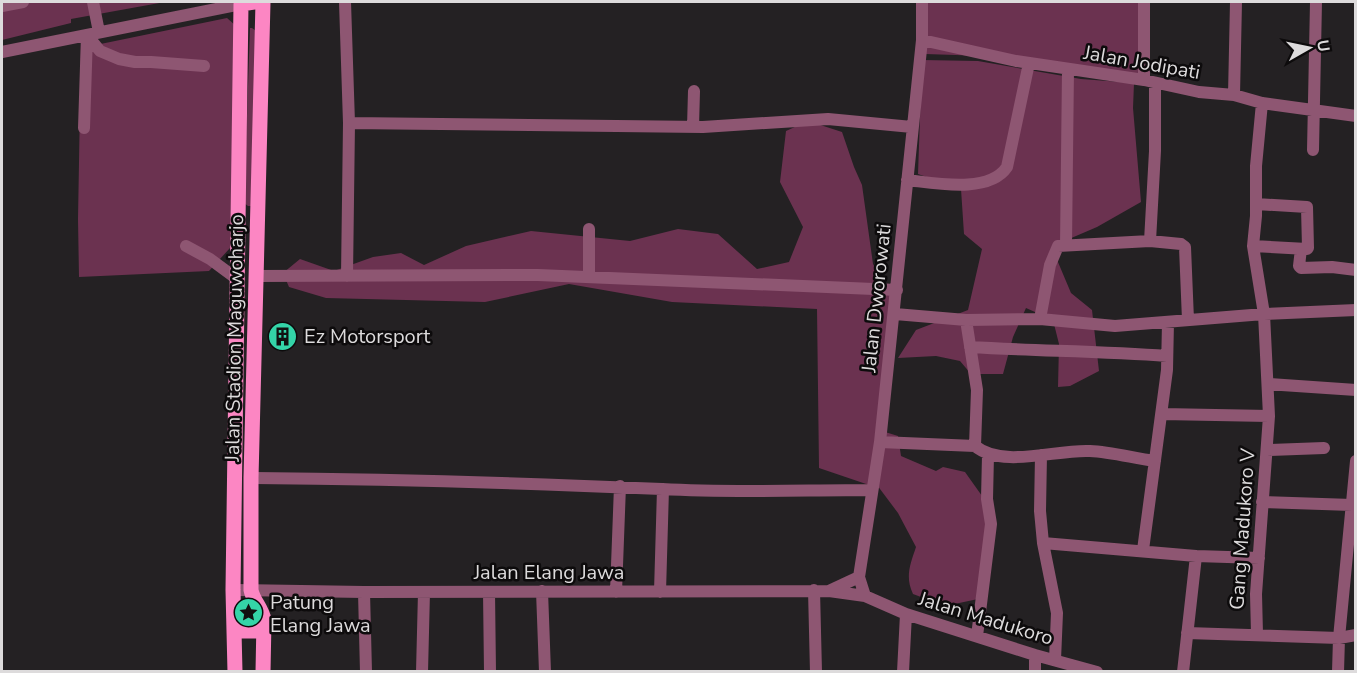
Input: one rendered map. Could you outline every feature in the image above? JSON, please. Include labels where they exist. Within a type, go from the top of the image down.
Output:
[{"type":"main road","name":"Jalan Stadion Maguwoharjo","points":[[263,2],[251,478],[251,590],[252,597],[262,612],[263,672]]},
{"type":"main road","name":"Jalan Stadion Maguwoharjo","points":[[235,672],[233,590],[238,220],[248,3]]},
{"type":"main road","points":[[238,220],[258,221]]},
{"type":"main road","points":[[235,631],[264,631]]},
{"type":"street","points":[[2,6],[23,2]]},
{"type":"street","points":[[84,128],[93,33],[93,2]]},
{"type":"street","points":[[345,2],[349,123],[347,276]]},
{"type":"street","name":"Jalan Dworowati","points":[[865,596],[859,577],[880,442],[895,314],[922,40],[921,2]]},
{"type":"street","points":[[1144,2],[1155,151],[1150,241]]},
{"type":"street","points":[[1234,95],[1236,2]]},
{"type":"street","points":[[1313,150],[1316,2]]},
{"type":"street","points":[[2,52],[248,3]]},
{"type":"street","points":[[93,33],[100,51],[119,59],[204,66]]},
{"type":"street","name":"Jalan Jodipati","points":[[922,40],[1029,63],[1150,81],[1199,92],[1234,95],[1262,104],[1356,116]]},
{"type":"street","points":[[908,180],[974,184],[986,181],[1003,172],[1007,167],[1029,63]]},
{"type":"street","points":[[1066,245],[1068,69]]},
{"type":"street","points":[[693,126],[694,91]]},
{"type":"street","name":"Gang Madukoro V","points":[[1262,104],[1256,166],[1253,246],[1264,314],[1269,416],[1256,594],[1257,634],[1339,638],[1356,635]]},
{"type":"street","points":[[349,123],[693,126],[828,119],[912,127]]},
{"type":"street","points":[[1253,246],[1308,248],[1307,207],[1256,204]]},
{"type":"street","points":[[589,230],[589,277]]},
{"type":"street","points":[[1040,319],[1050,264],[1058,246],[1150,241],[1181,244],[1185,247],[1188,320]]},
{"type":"street","points":[[186,246],[210,259],[237,279]]},
{"type":"street","points":[[1301,249],[1299,266],[1301,268],[1332,267],[1356,270]]},
{"type":"street","points":[[256,276],[538,275],[897,290]]},
{"type":"street","points":[[895,314],[966,320],[1040,319],[1115,326],[1264,314],[1356,310]]},
{"type":"street","points":[[966,320],[977,390],[975,446]]},
{"type":"street","points":[[1143,550],[1162,414],[1168,322]]},
{"type":"street","points":[[970,347],[1052,352],[1099,351],[1167,356]]},
{"type":"street","points":[[1268,384],[1356,390]]},
{"type":"street","points":[[1162,414],[1269,416]]},
{"type":"street","points":[[880,442],[975,446],[988,455],[1006,457],[1089,451],[1155,461]]},
{"type":"street","points":[[1267,450],[1324,448]]},
{"type":"street","points":[[977,636],[991,524],[987,499],[988,455]]},
{"type":"street","points":[[1041,455],[1040,511],[1043,543],[1058,613],[1054,660]]},
{"type":"street","points":[[1338,672],[1339,638],[1356,461]]},
{"type":"street","points":[[251,478],[404,479],[663,489],[872,490]]},
{"type":"street","points":[[616,592],[620,486]]},
{"type":"street","points":[[660,591],[663,489]]},
{"type":"street","points":[[1262,502],[1352,505]]},
{"type":"street","points":[[1043,543],[1197,556],[1258,558]]},
{"type":"street","points":[[1183,672],[1197,556]]},
{"type":"street","points":[[829,591],[859,577]]},
{"type":"street","name":"Jalan Elang Jawa","points":[[233,590],[364,592],[814,590],[865,596]]},
{"type":"street","points":[[814,590],[816,672]]},
{"type":"street","points":[[542,591],[545,672]]},
{"type":"street","points":[[364,592],[366,672]]},
{"type":"street","points":[[423,672],[424,592]]},
{"type":"street","points":[[489,592],[490,672]]},
{"type":"street","name":"Jalan Madukoro","points":[[865,596],[906,614],[1097,672]]},
{"type":"street","points":[[903,672],[906,614]]},
{"type":"street","points":[[1187,633],[1257,634]]},
{"type":"street","points":[[1035,654],[1035,672]]},
{"type":"shaded area","points":[[2,2],[165,2],[71,19],[71,23],[2,40]]},
{"type":"shaded area","points":[[925,2],[1140,2],[1144,81],[1016,57],[925,54]]},
{"type":"shaded area","points":[[227,18],[236,26],[237,34],[230,248],[209,271],[79,277],[81,48]]},
{"type":"shaded area","points":[[250,28],[256,31],[251,206],[248,206],[244,203]]},
{"type":"shaded area","points":[[922,60],[978,61],[1081,79],[1134,83],[1133,108],[1141,202],[1097,227],[1069,239],[1055,255],[1071,293],[1092,310],[1099,371],[1070,386],[1058,387],[1059,344],[1053,320],[1026,308],[1013,337],[1003,374],[971,374],[960,361],[936,356],[898,358],[916,330],[968,310],[982,249],[964,234],[961,189],[918,174]]},
{"type":"shaded area","points":[[808,121],[842,132],[862,185],[873,264],[896,305],[882,431],[898,436],[901,456],[936,471],[943,467],[965,472],[992,510],[978,599],[945,606],[913,594],[909,576],[916,547],[898,513],[874,481],[872,486],[819,468],[817,309],[672,302],[569,284],[485,302],[326,298],[289,287],[283,273],[300,259],[334,271],[373,257],[401,253],[424,265],[466,246],[531,231],[630,241],[678,229],[718,234],[757,269],[789,262],[803,227],[780,182],[786,131]]},
{"type":"place","name":"Ez Motorsport","points":[[283,336]]},
{"type":"place","name":"Patung Elang Jawa","points":[[249,613]]}]
